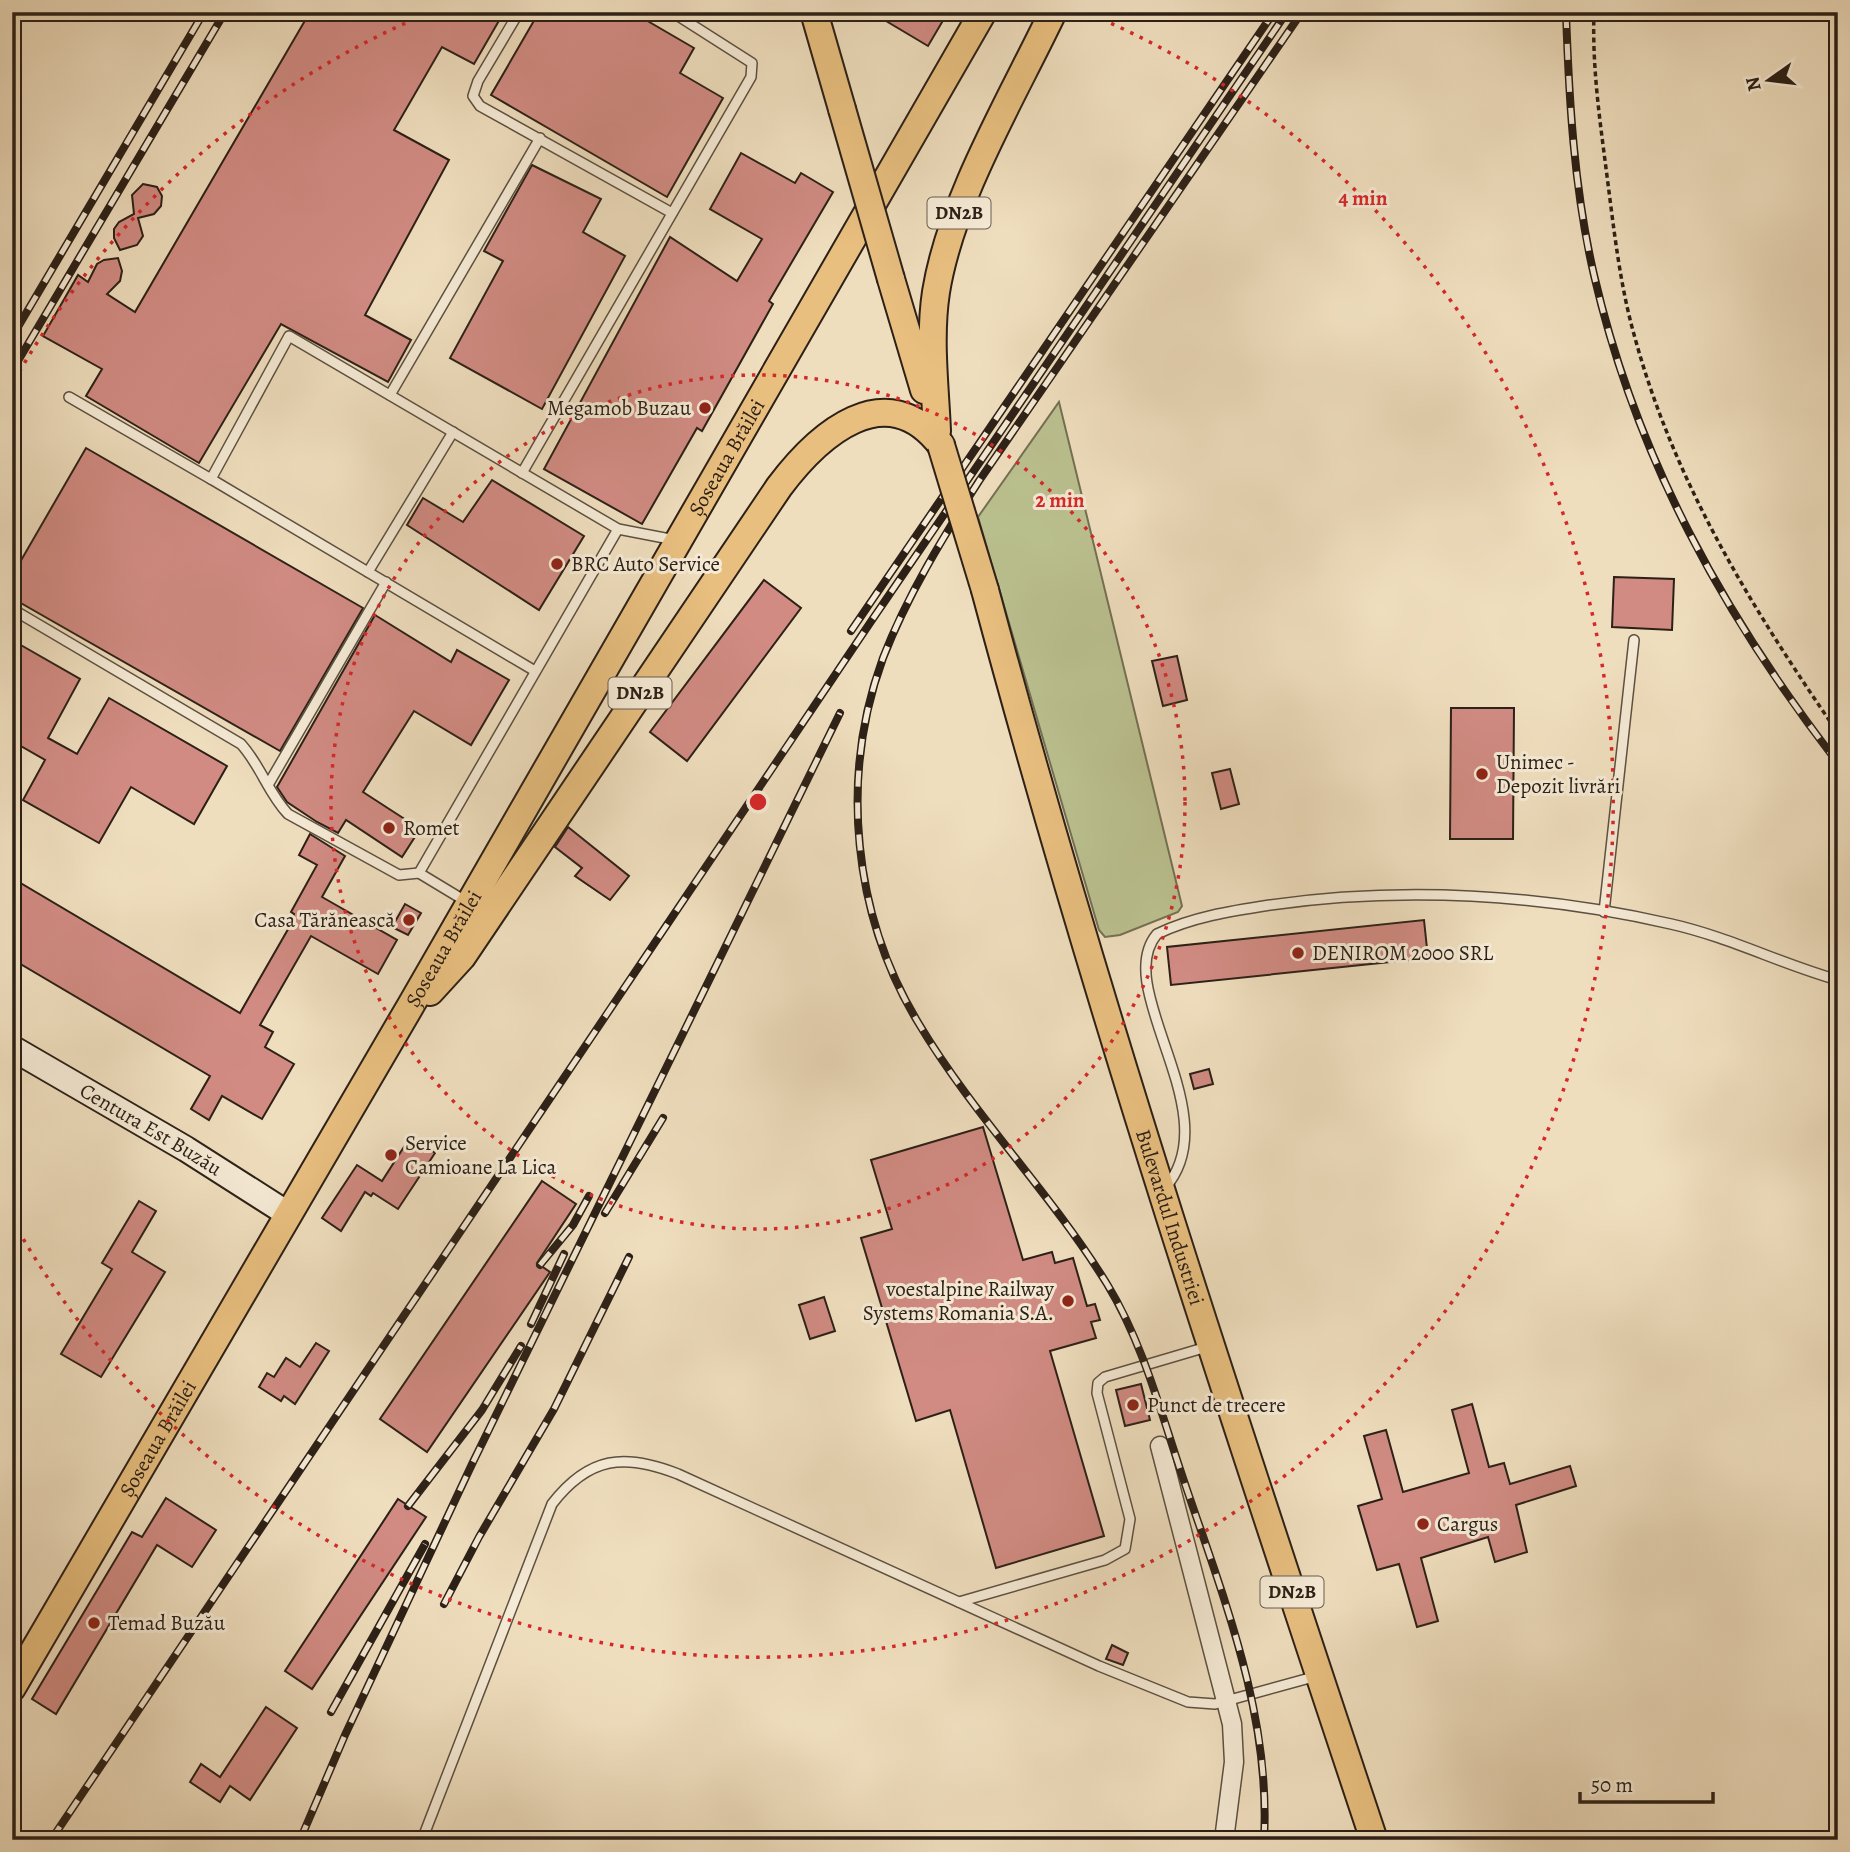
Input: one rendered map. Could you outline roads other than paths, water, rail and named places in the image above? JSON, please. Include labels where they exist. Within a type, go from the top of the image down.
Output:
[{"type":"main road","name":"DN2B","points":[[814,12],[939,438]]},
{"type":"main road","name":"Șoseaua Brăilei","points":[[12,1688],[411,1005],[983,12]]},
{"type":"main road","name":"DN2B","points":[[939,438],[933,323],[941,267],[962,204],[1053,12]]},
{"type":"main road","name":"DN2B","points":[[411,1005],[430,991],[462,957],[809,449],[834,431],[867,416],[892,412],[921,423],[939,438]]},
{"type":"main road","name":"Bulevardul Industriei","points":[[939,438],[985,590],[1042,804],[1161,1192],[1374,1840]]},
{"type":"main road","name":"Centura Est Buzău","points":[[12,1048],[186,1149],[288,1214]]},
{"type":"street","points":[[1160,1446],[1227,1701],[1234,1762],[1224,1840]]},
{"type":"lane","points":[[519,12],[478,81],[473,96],[480,106],[673,212]]},
{"type":"lane","points":[[522,473],[751,78],[752,63],[673,12]]},
{"type":"lane","points":[[390,395],[540,138]]},
{"type":"lane","points":[[211,479],[289,336],[618,529],[677,540]]},
{"type":"lane","points":[[69,397],[535,671]]},
{"type":"lane","points":[[368,572],[453,432]]},
{"type":"lane","points":[[419,873],[618,529]]},
{"type":"lane","points":[[268,785],[386,582]]},
{"type":"lane","points":[[12,609],[241,744],[256,761],[275,801],[288,814],[399,875],[419,873],[468,903]]},
{"type":"lane","points":[[1604,912],[1634,640]]},
{"type":"lane","points":[[1161,1192],[1181,1166],[1185,1137],[1177,1084],[1149,988],[1147,953],[1157,934],[1225,912],[1364,895],[1493,898],[1604,912],[1700,932],[1787,965],[1838,980]]},
{"type":"lane","points":[[959,1602],[1105,1560],[1125,1549],[1130,1519],[1097,1393],[1098,1383],[1105,1377],[1212,1345]]},
{"type":"lane","points":[[422,1840],[552,1504],[571,1483],[596,1467],[621,1461],[651,1464],[1175,1698],[1202,1704],[1227,1701],[1319,1676]]},
{"type":"railway","points":[[12,337],[204,12]]},
{"type":"railway","points":[[12,371],[225,12]]},
{"type":"railway","points":[[851,631],[1274,12]]},
{"type":"railway","points":[[51,1840],[872,620],[1287,12]]},
{"type":"railway","points":[[1264,1840],[1260,1747],[1241,1656],[1214,1567],[1141,1354],[1120,1307],[1085,1250],[964,1091],[919,1024],[897,982],[879,938],[867,892],[860,846],[858,798],[861,751],[869,704],[883,658],[926,567],[979,481],[1302,12]]},
{"type":"railway","points":[[1566,12],[1574,144],[1587,243],[1612,342],[1634,407],[1689,532],[1722,592],[1758,650],[1838,763]]},
{"type":"railway","points":[[300,1840],[345,1735],[473,1462],[840,713]]},
{"type":"railway","points":[[605,1213],[663,1118]]},
{"type":"railway","points":[[540,1265],[573,1225],[589,1196]]},
{"type":"railway","points":[[531,1324],[564,1254]]},
{"type":"railway","points":[[444,1604],[479,1537],[554,1409],[629,1257]]},
{"type":"railway","points":[[408,1506],[482,1410],[521,1346]]},
{"type":"railway","points":[[331,1712],[425,1544]]},
{"type":"place","name":"Megamob Buzau","points":[[705,408]]},
{"type":"place","name":"BRC Auto Service","points":[[557,564]]},
{"type":"place","name":"Unimec - Depozit livrări","points":[[1482,774]]},
{"type":"place","name":"Romet","points":[[389,828]]},
{"type":"place","name":"Casa Tărănească","points":[[409,920]]},
{"type":"place","name":"DENIROM 2000 SRL","points":[[1298,953]]},
{"type":"place","name":"Service Camioane La Lica","points":[[391,1155]]},
{"type":"place","name":"voestalpine Railway Systems Romania S.A.","points":[[1068,1301]]},
{"type":"place","name":"Punct de trecere","points":[[1133,1405]]},
{"type":"place","name":"Cargus","points":[[1423,1524]]},
{"type":"place","name":"Temad Buzău","points":[[94,1623]]}]
